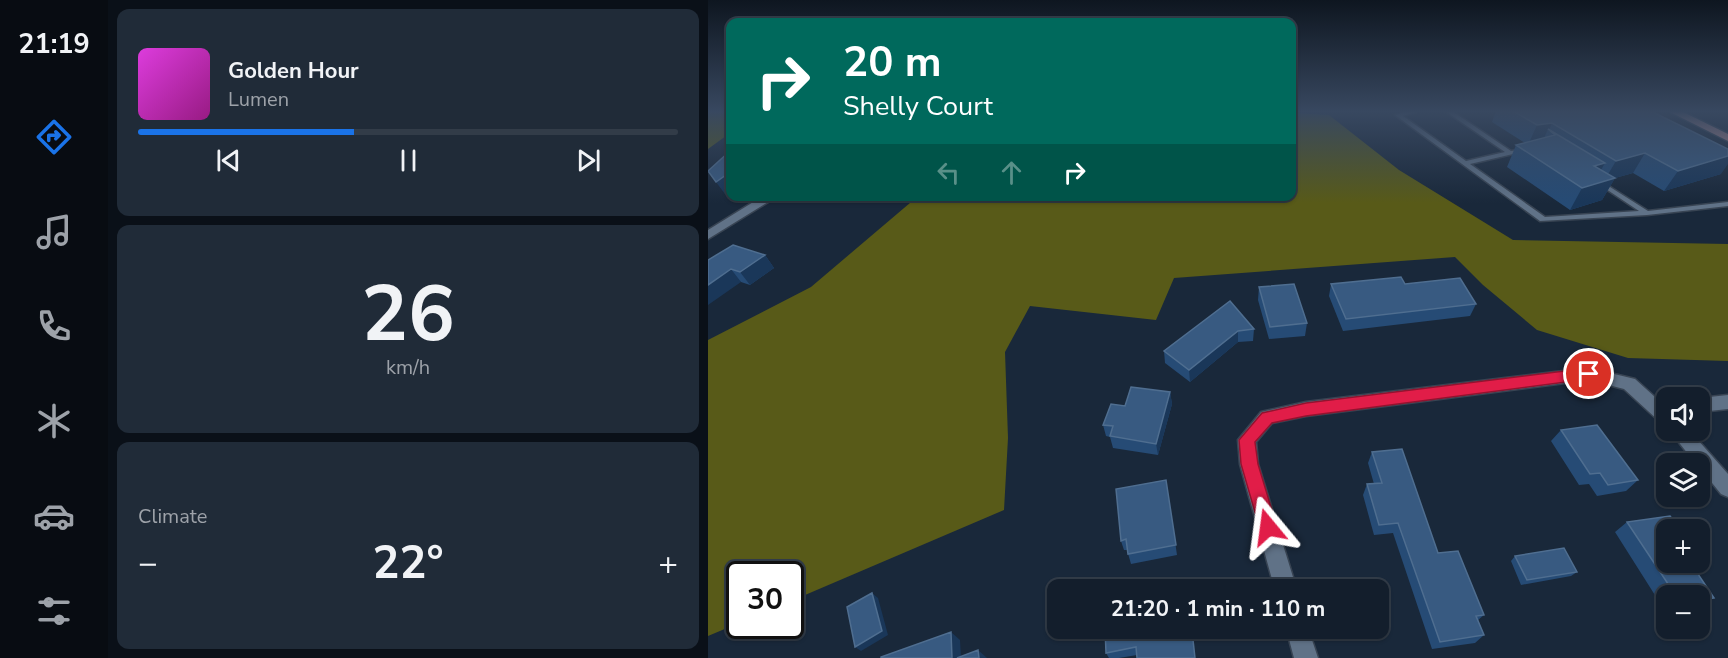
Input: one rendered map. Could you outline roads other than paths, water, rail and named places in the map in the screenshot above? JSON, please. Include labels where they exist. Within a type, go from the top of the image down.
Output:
[{"type":"street","points":[[708,235],[764,201]]},
{"type":"street","points":[[1283,579],[1249,464],[1247,440],[1267,417],[1306,409],[1462,388],[1589,374],[1629,384],[1656,405]]},
{"type":"street","points":[[1710,404],[1728,402]]},
{"type":"street","points":[[1687,441],[1728,488]]},
{"type":"street","points":[[1301,639],[1306,658]]},
{"type":"lane","points":[[1434,142],[1543,219],[1647,213],[1728,204]]},
{"type":"lane","points":[[1493,142],[1510,153]]},
{"type":"lane","points":[[1465,164],[1530,148]]},
{"type":"lane","points":[[1587,175],[1647,213]]}]
